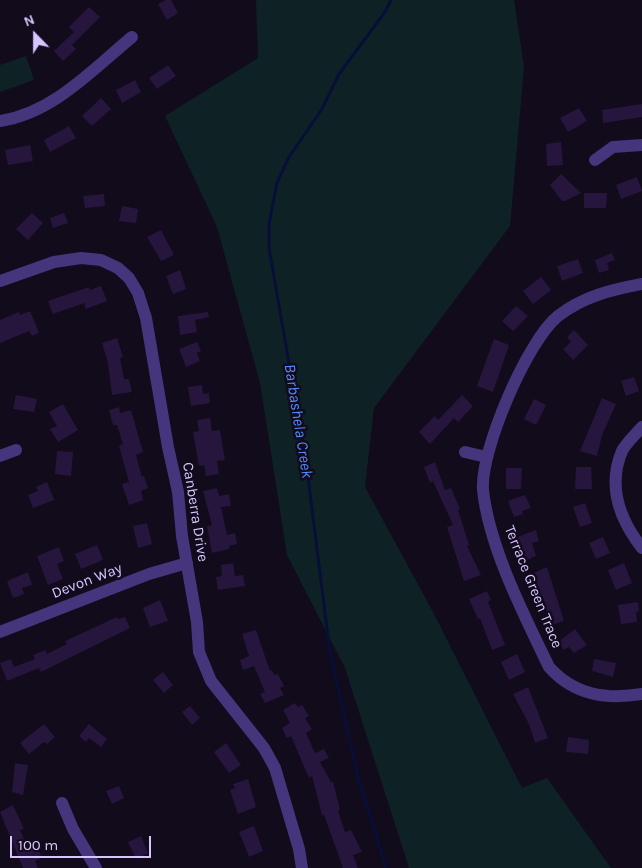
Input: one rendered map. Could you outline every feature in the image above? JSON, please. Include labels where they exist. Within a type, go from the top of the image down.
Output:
[{"type":"street","points":[[0,121],[36,112],[56,99],[132,37]]},
{"type":"street","points":[[595,160],[612,147],[642,145]]},
{"type":"street","name":"Canberra Drive","points":[[0,281],[63,259],[81,258],[101,260],[118,268],[129,278],[138,294],[146,318],[168,447],[178,492],[203,664],[211,681],[264,748],[275,768],[299,849],[302,868]]},
{"type":"street","name":"Terrace Green Trace","points":[[642,284],[596,294],[580,301],[557,317],[538,338],[516,381],[486,457],[483,489],[492,537],[549,667],[561,680],[572,687],[588,693],[628,696],[642,694]]},
{"type":"street","points":[[642,427],[623,450],[616,470],[615,493],[628,531],[642,548]]},
{"type":"street","points":[[0,456],[16,450]]},
{"type":"street","points":[[465,452],[486,457]]},
{"type":"street","name":"Devon Way","points":[[0,632],[149,574],[187,563]]},
{"type":"street","points":[[62,803],[73,830],[96,868]]},
{"type":"green space","points":[[256,0],[514,0],[524,67],[510,226],[374,408],[365,487],[433,612],[522,788],[547,778],[611,868],[409,868],[345,668],[287,555],[260,383],[217,227],[165,116],[258,58]]},
{"type":"green space","points":[[26,56],[34,80],[0,92],[0,65]]},
{"type":"building","points":[[171,0],[178,13],[167,20],[158,4]]},
{"type":"building","points":[[89,7],[100,17],[72,45],[76,49],[63,61],[54,51],[74,32],[69,27]]},
{"type":"building","points":[[168,65],[176,76],[157,89],[149,78]]},
{"type":"building","points":[[135,80],[141,92],[122,103],[116,90]]},
{"type":"building","points":[[101,98],[111,109],[92,126],[82,116]]},
{"type":"building","points":[[642,104],[642,117],[603,123],[602,110]]},
{"type":"building","points":[[579,108],[587,121],[568,132],[560,118]]},
{"type":"building","points":[[69,126],[76,138],[50,152],[44,140]]},
{"type":"building","points":[[561,142],[563,165],[547,166],[546,144]]},
{"type":"building","points":[[30,145],[33,161],[8,165],[5,150]]},
{"type":"building","points":[[561,174],[581,193],[562,201],[550,185]]},
{"type":"building","points":[[637,177],[642,191],[621,199],[616,185]]},
{"type":"building","points":[[584,193],[607,193],[606,208],[584,208]]},
{"type":"building","points":[[104,194],[105,206],[85,208],[83,196]]},
{"type":"building","points":[[122,206],[138,209],[136,223],[119,221]]},
{"type":"building","points":[[32,213],[43,223],[28,240],[16,229]]},
{"type":"building","points":[[64,213],[68,223],[53,228],[50,218]]},
{"type":"building","points":[[161,230],[174,255],[161,261],[147,237]]},
{"type":"building","points":[[612,253],[615,260],[607,263],[609,270],[599,273],[595,260]]},
{"type":"building","points":[[578,259],[583,273],[562,281],[557,266]]},
{"type":"building","points":[[180,270],[186,289],[173,294],[166,276]]},
{"type":"building","points":[[541,277],[551,290],[533,304],[523,291]]},
{"type":"building","points":[[101,286],[107,301],[86,309],[84,303],[53,314],[48,301],[89,287],[90,290]]},
{"type":"building","points":[[516,306],[528,316],[513,331],[502,321]]},
{"type":"building","points":[[30,311],[39,333],[32,336],[29,331],[0,343],[0,320],[19,312],[20,315]]},
{"type":"building","points":[[208,312],[209,317],[195,320],[197,332],[180,335],[178,316]]},
{"type":"building","points":[[574,330],[588,345],[573,360],[563,349],[571,342],[567,337]]},
{"type":"building","points":[[117,338],[123,357],[120,358],[124,379],[129,379],[132,392],[112,395],[108,363],[102,343]]},
{"type":"building","points":[[494,339],[509,345],[493,392],[477,386]]},
{"type":"building","points":[[197,342],[201,351],[197,353],[200,361],[186,367],[179,349]]},
{"type":"building","points":[[634,377],[639,391],[626,396],[621,381]]},
{"type":"building","points":[[202,385],[203,394],[209,393],[210,403],[191,406],[188,387]]},
{"type":"building","points":[[16,395],[37,399],[34,412],[13,409]]},
{"type":"building","points":[[462,395],[473,406],[458,422],[454,418],[430,444],[419,432],[435,416],[438,420]]},
{"type":"building","points":[[602,398],[616,404],[602,435],[597,456],[580,451]]},
{"type":"building","points":[[534,399],[546,405],[536,425],[524,419]]},
{"type":"building","points":[[63,404],[78,430],[58,442],[50,429],[57,426],[49,412]]},
{"type":"building","points":[[119,407],[120,413],[131,410],[143,452],[136,455],[142,477],[144,476],[148,488],[141,491],[143,500],[129,505],[122,484],[129,482],[119,446],[123,444],[117,425],[113,425],[109,410]]},
{"type":"building","points":[[210,418],[212,431],[220,430],[225,460],[217,461],[219,474],[206,476],[204,465],[199,466],[193,432],[199,431],[197,420]]},
{"type":"building","points":[[57,451],[73,452],[71,476],[55,474]]},
{"type":"building","points":[[435,462],[445,490],[451,488],[460,509],[458,510],[469,545],[467,546],[481,575],[464,581],[447,527],[453,525],[433,481],[430,483],[424,467]]},
{"type":"building","points":[[576,467],[591,467],[592,489],[575,489]]},
{"type":"building","points":[[506,468],[522,468],[521,489],[506,489]]},
{"type":"building","points":[[47,482],[54,500],[33,508],[28,495],[38,491],[36,487]]},
{"type":"building","points":[[217,488],[219,496],[229,494],[231,506],[221,507],[227,535],[235,533],[237,544],[229,546],[229,549],[212,553],[207,526],[212,525],[203,491]]},
{"type":"building","points":[[525,495],[531,508],[522,511],[523,514],[514,517],[508,501]]},
{"type":"building","points":[[585,503],[592,523],[580,527],[573,507]]},
{"type":"building","points":[[147,523],[152,544],[138,548],[133,526]]},
{"type":"building","points":[[536,530],[539,541],[532,543],[536,556],[524,561],[515,538]]},
{"type":"building","points":[[603,537],[610,553],[596,559],[589,543]]},
{"type":"building","points":[[97,545],[103,560],[81,569],[75,554]]},
{"type":"building","points":[[59,547],[64,561],[57,564],[63,579],[48,585],[37,556]]},
{"type":"building","points":[[233,563],[235,576],[243,575],[245,586],[218,590],[216,577],[222,576],[221,565]]},
{"type":"building","points":[[624,563],[632,583],[616,590],[608,570]]},
{"type":"building","points":[[547,567],[564,621],[552,625],[531,574]]},
{"type":"building","points":[[28,572],[32,585],[22,588],[24,594],[13,598],[7,581]]},
{"type":"building","points":[[487,591],[491,600],[488,602],[505,645],[492,650],[480,618],[478,619],[469,599]]},
{"type":"building","points":[[160,600],[168,621],[150,627],[143,608]]},
{"type":"building","points":[[638,602],[637,622],[621,624],[618,605]]},
{"type":"building","points":[[117,617],[118,619],[125,617],[130,628],[41,672],[39,668],[7,681],[0,663],[11,659],[14,667],[35,659],[33,655],[45,650],[47,654],[67,644],[65,641]]},
{"type":"building","points":[[575,629],[587,645],[574,653],[569,647],[564,650],[558,642]]},
{"type":"building","points":[[256,630],[270,671],[272,670],[274,675],[278,674],[284,686],[280,688],[284,695],[265,703],[260,694],[265,692],[254,666],[243,670],[240,660],[249,656],[242,634]]},
{"type":"building","points":[[517,654],[525,672],[509,680],[501,662]]},
{"type":"building","points":[[594,659],[616,663],[613,677],[592,671]]},
{"type":"building","points":[[163,672],[173,685],[164,693],[153,680]]},
{"type":"building","points":[[528,687],[548,738],[535,743],[529,724],[513,694]]},
{"type":"building","points":[[295,703],[298,707],[302,705],[309,716],[305,718],[312,729],[306,733],[315,753],[324,749],[329,758],[320,762],[331,782],[333,782],[340,810],[338,811],[345,832],[351,830],[362,852],[353,855],[358,868],[343,868],[324,815],[322,815],[312,776],[309,778],[291,736],[287,738],[282,728],[290,723],[283,710]]},
{"type":"building","points":[[190,706],[200,718],[192,725],[182,712]]},
{"type":"building","points":[[44,724],[55,737],[47,744],[44,742],[29,754],[20,743]]},
{"type":"building","points":[[89,724],[107,739],[101,747],[89,738],[86,742],[79,736]]},
{"type":"building","points":[[568,737],[589,740],[588,754],[566,752]]},
{"type":"building","points":[[226,743],[241,765],[229,773],[214,752]]},
{"type":"building","points":[[15,763],[28,765],[23,795],[12,792]]},
{"type":"building","points":[[248,779],[256,807],[238,814],[230,790],[235,788],[233,784]]},
{"type":"building","points":[[119,786],[124,798],[112,804],[106,791]]},
{"type":"building","points":[[13,805],[24,829],[20,830],[28,849],[37,846],[42,858],[35,861],[38,868],[23,868],[0,812]]},
{"type":"building","points":[[254,826],[263,851],[249,857],[239,832]]},
{"type":"building","points":[[141,836],[148,853],[136,859],[128,842]]},
{"type":"waterway","name":"Barbashela Creek","points":[[386,868],[358,777],[330,653],[306,461],[269,248],[269,224],[277,183],[289,157],[322,109],[339,74],[385,12],[391,0]]}]
